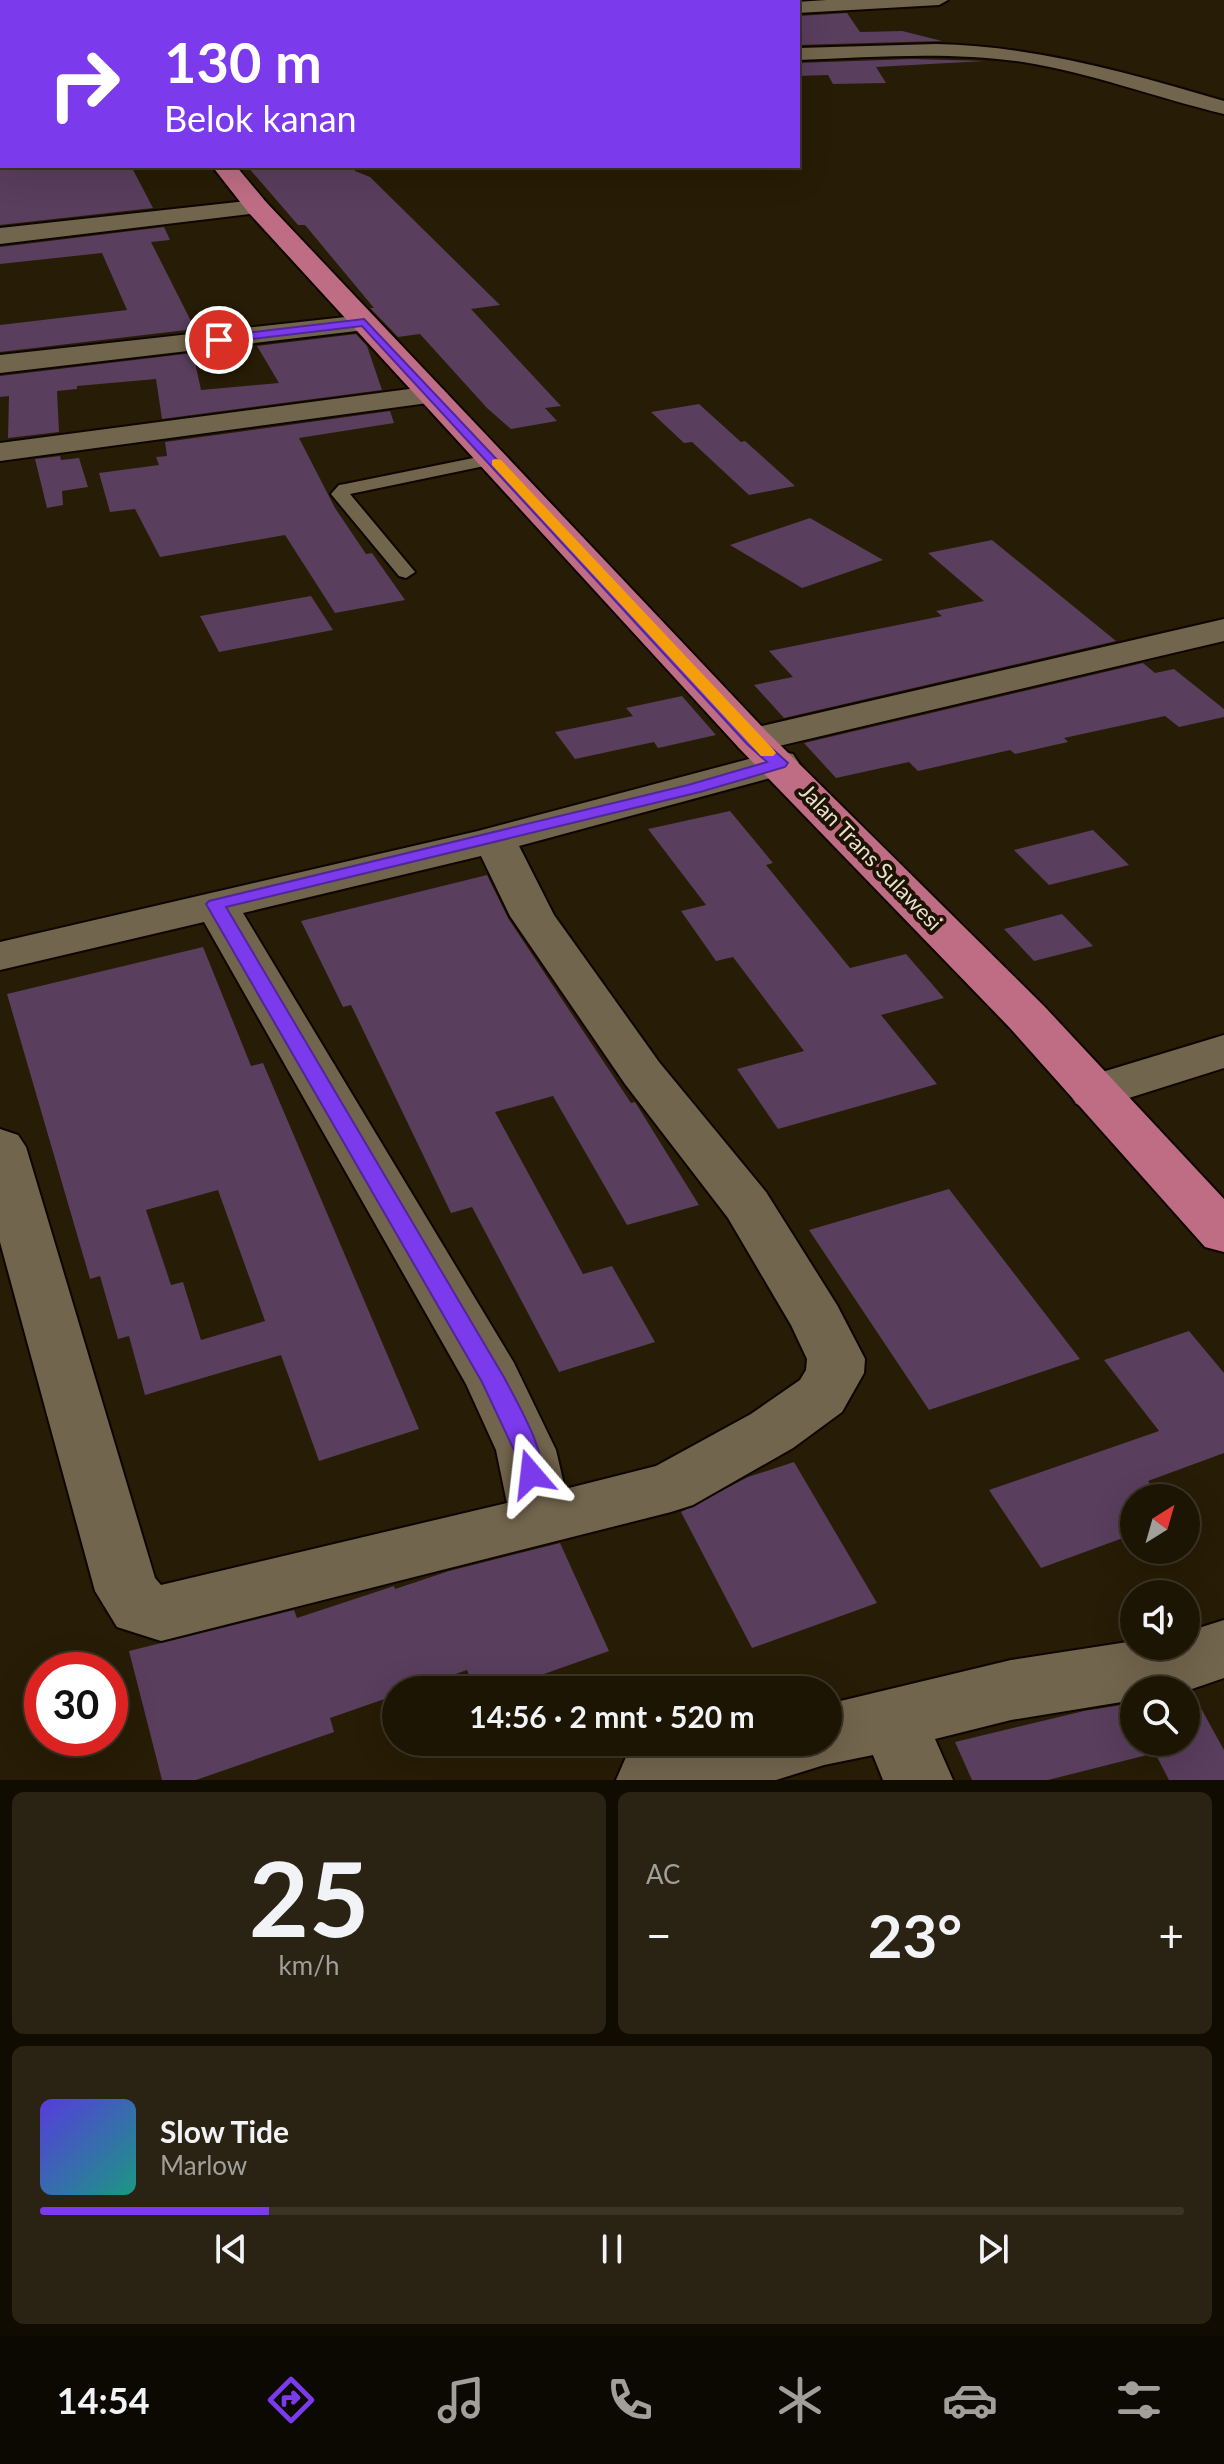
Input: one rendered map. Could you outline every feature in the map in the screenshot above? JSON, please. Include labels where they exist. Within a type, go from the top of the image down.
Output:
[{"type":"highway","name":"Jalan Trans Sulawesi","points":[[226,168],[257,207],[364,323],[766,752],[1027,1017],[1224,1233]]},
{"type":"street","points":[[800,7],[939,0]]},
{"type":"street","points":[[905,4],[943,27],[957,50]]},
{"type":"street","points":[[800,54],[957,50],[1070,67],[1224,108]]},
{"type":"street","points":[[0,236],[257,207]]},
{"type":"street","points":[[0,364],[364,323]]},
{"type":"street","points":[[0,452],[432,395]]},
{"type":"street","points":[[0,956],[694,789],[766,752],[1224,630]]},
{"type":"street","points":[[0,1147],[127,1591],[140,1607],[161,1613],[671,1487],[772,1431],[821,1396],[835,1373],[836,1359],[817,1320],[747,1205],[642,1073],[532,916],[494,838]]},
{"type":"street","points":[[216,904],[493,1379],[526,1450],[542,1521]]},
{"type":"street","points":[[1094,1092],[1224,1051]]},
{"type":"street","points":[[842,1732],[1011,1690],[1182,1663],[1224,1649]]},
{"type":"street","points":[[892,1719],[918,1780]]},
{"type":"street","points":[[651,1780],[746,1756]]},
{"type":"lane","points":[[406,572],[340,494],[345,489],[493,459]]},
{"type":"building","points":[[847,13],[860,32],[902,31],[942,41],[800,45],[800,16]]},
{"type":"building","points":[[911,59],[985,61],[876,67],[886,83],[833,84],[828,75],[800,76],[800,63]]},
{"type":"building","points":[[0,168],[132,168],[153,208],[0,225]]},
{"type":"building","points":[[249,168],[354,168],[370,177],[500,305],[471,309],[561,406],[545,408],[557,421],[511,429],[487,408],[420,334],[398,337],[370,308],[374,308],[305,225],[298,225]]},
{"type":"building","points":[[164,227],[170,240],[151,242],[195,329],[0,352],[0,325],[127,310],[102,253],[0,264],[0,247]]},
{"type":"building","points":[[356,334],[367,346],[382,390],[162,419],[156,379],[77,386],[77,389],[57,391],[59,432],[8,438],[9,396],[0,397],[0,376],[193,353],[201,390],[279,383],[257,346]]},
{"type":"building","points":[[699,404],[795,486],[749,495],[692,442],[684,443],[651,412]]},
{"type":"building","points":[[390,411],[394,423],[299,438],[335,508],[366,554],[372,553],[405,600],[335,613],[285,535],[160,557],[135,509],[110,512],[99,473],[159,465],[156,457],[167,456],[165,442]]},
{"type":"building","points":[[60,456],[61,460],[79,458],[88,487],[62,491],[63,505],[47,508],[35,459]]},
{"type":"building","points":[[810,518],[883,560],[802,588],[730,545]]},
{"type":"building","points":[[992,540],[1116,641],[784,718],[754,685],[793,677],[769,651],[942,616],[936,611],[984,601],[928,553]]},
{"type":"building","points":[[311,596],[333,630],[219,652],[200,616]]},
{"type":"building","points":[[1143,663],[1155,673],[1174,669],[1224,709],[1224,717],[1179,727],[1165,716],[1064,738],[1068,742],[1015,754],[1010,750],[918,771],[909,762],[836,778],[804,743]]},
{"type":"building","points":[[682,696],[716,735],[658,748],[654,742],[575,759],[555,732],[633,716],[626,708]]},
{"type":"building","points":[[730,811],[773,863],[766,865],[850,968],[906,954],[944,998],[881,1015],[937,1084],[778,1129],[737,1069],[804,1051],[733,957],[716,961],[681,911],[706,905],[648,829]]},
{"type":"building","points":[[1093,830],[1129,865],[1049,885],[1014,850]]},
{"type":"building","points":[[487,875],[508,918],[631,1103],[635,1102],[699,1205],[627,1225],[553,1096],[495,1112],[583,1274],[612,1266],[655,1342],[559,1372],[472,1207],[451,1213],[351,1005],[343,1007],[301,921]]},
{"type":"building","points":[[1062,914],[1093,946],[1034,961],[1004,929]]},
{"type":"building","points":[[203,947],[251,1066],[263,1063],[419,1429],[319,1461],[281,1355],[145,1395],[129,1336],[118,1339],[100,1276],[90,1279],[7,994]],"holes":[[[218,1190],[265,1321],[201,1340],[183,1282],[171,1285],[146,1210]]]},
{"type":"building","points":[[949,1189],[1080,1359],[929,1410],[809,1230]]},
{"type":"building","points":[[1189,1331],[1224,1373],[1224,1453],[1148,1481],[1150,1484],[1120,1484],[1120,1539],[1041,1568],[989,1490],[1159,1431],[1104,1360]]},
{"type":"building","points":[[794,1462],[877,1603],[752,1648],[681,1512],[748,1477]]},
{"type":"building","points":[[560,1543],[609,1651],[538,1676],[469,1676],[467,1670],[450,1676],[382,1676],[382,1700],[330,1718],[334,1732],[196,1780],[162,1780],[129,1651],[294,1610],[297,1618],[449,1571]]},
{"type":"building","points":[[1120,1705],[1120,1756],[1143,1756],[1048,1780],[972,1780],[955,1742]]},
{"type":"building","points":[[1200,1706],[1224,1750],[1224,1780],[1169,1780],[1157,1756],[1200,1756]]},
{"type":"slow traffic","points":[[496,463],[767,753]]},
{"type":"route","points":[[219,340],[364,323],[753,740],[779,763],[694,789],[216,904],[493,1379],[526,1450],[531,1474]]}]
